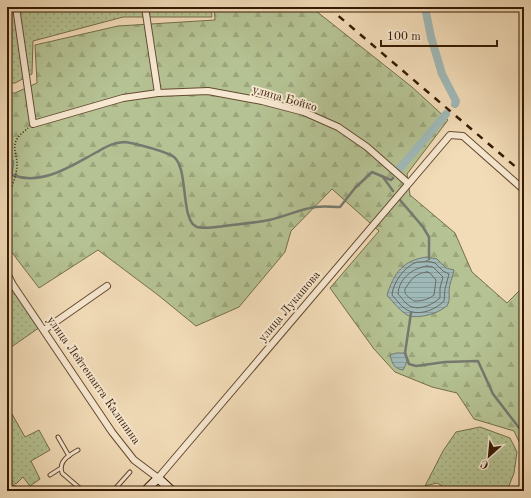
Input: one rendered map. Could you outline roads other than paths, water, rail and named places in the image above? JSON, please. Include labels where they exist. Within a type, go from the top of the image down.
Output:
[{"type":"main road","name":"улица Лукашова","points":[[146,491],[158,478]]},
{"type":"main road","name":"улица Лейтенанта Калинина","points":[[158,478],[172,491]]},
{"type":"street","name":"улица Бойко","points":[[16,7],[33,124],[123,98],[208,91],[262,101],[304,112],[338,127],[367,147],[408,183]]},
{"type":"street","points":[[145,7],[158,94]]},
{"type":"street","name":"улица Лукашова","points":[[158,478],[450,135],[462,136],[524,190]]},
{"type":"street","name":"улица Лейтенанта Калинина","points":[[7,273],[13,285],[112,432],[134,460],[158,478]]},
{"type":"street","points":[[44,330],[107,286]]},
{"type":"lane","points":[[58,436],[69,456]]},
{"type":"lane","points":[[78,450],[62,463],[61,468],[62,473],[83,491]]},
{"type":"lane","points":[[50,475],[61,468]]},
{"type":"lane","points":[[113,491],[130,472]]},
{"type":"water","points":[[7,157],[14,161],[12,175],[9,177],[7,177]]},
{"type":"water","points":[[427,257],[437,259],[446,268],[454,270],[449,289],[449,302],[445,307],[429,315],[417,317],[407,315],[396,306],[387,295],[396,274],[401,269],[412,261]]},
{"type":"water","points":[[396,353],[406,353],[407,362],[403,370],[395,367],[392,361],[390,355]]},
{"type":"waterway","points":[[425,7],[431,37],[442,74],[456,101],[455,104]]},
{"type":"waterway","points":[[399,169],[446,114]]},
{"type":"waterway","points":[[12,175],[23,178],[35,178],[56,173],[117,143],[125,142],[151,148],[171,155],[179,163],[182,172],[188,215],[192,223],[197,227],[203,228],[269,220],[304,209],[316,207],[340,207],[355,188],[372,172],[391,180],[393,178]]},
{"type":"waterway","points":[[383,177],[393,191]]},
{"type":"waterway","points":[[400,200],[423,227],[429,237],[429,259]]},
{"type":"waterway","points":[[411,313],[405,353],[409,364],[416,366],[445,362],[478,361],[493,394],[520,429],[524,431]]},
{"type":"railway","points":[[328,7],[524,174]]}]
